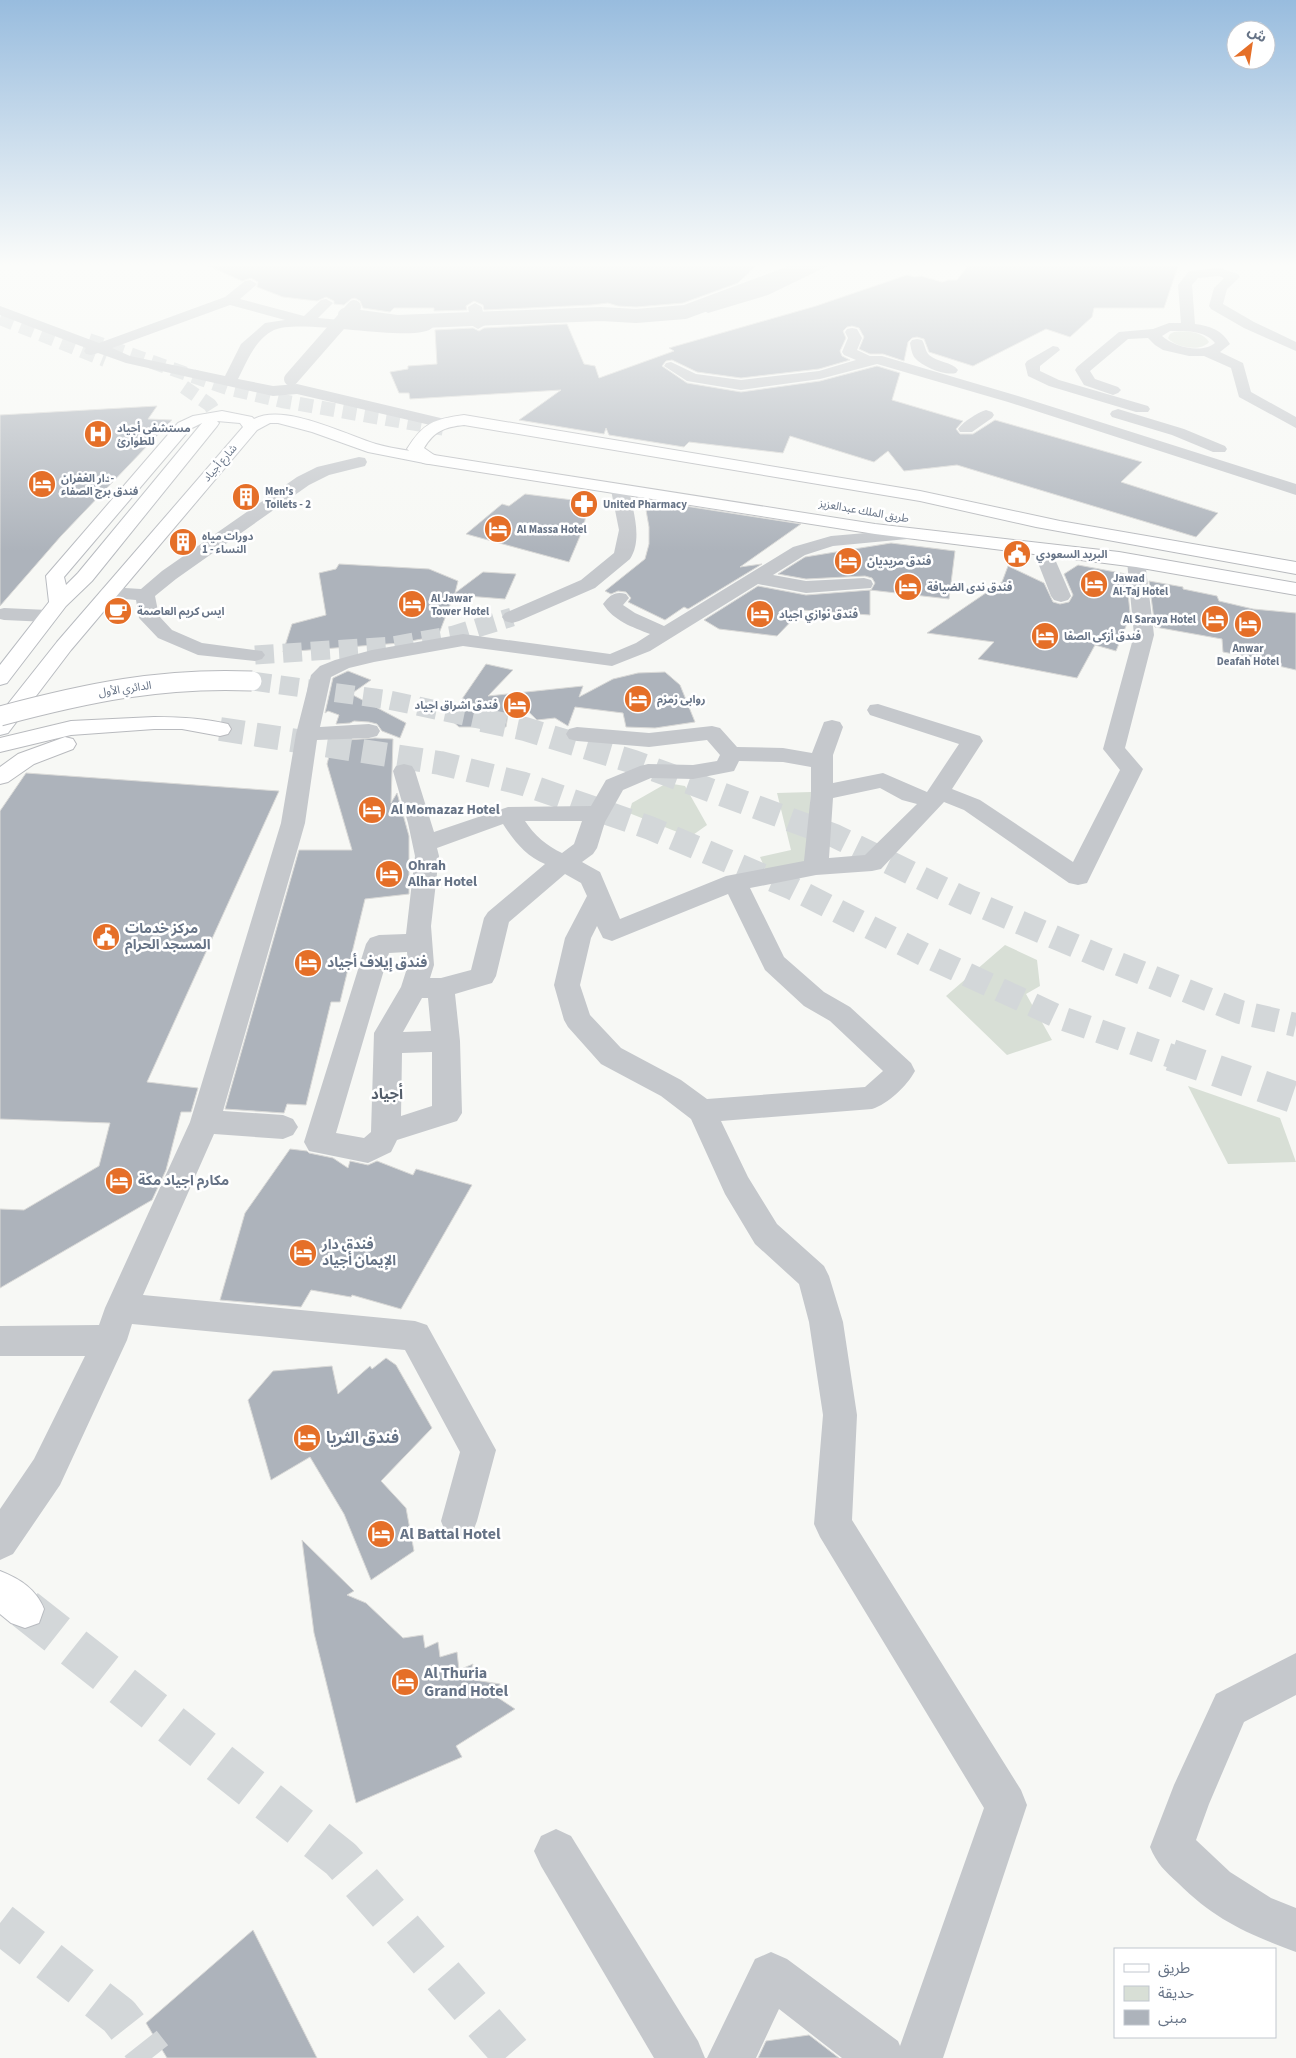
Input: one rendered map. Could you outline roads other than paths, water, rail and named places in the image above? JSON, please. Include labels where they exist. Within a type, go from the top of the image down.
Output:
[{"type":"main road","points":[[54,609],[55,576],[184,426],[205,416],[237,418],[258,423],[278,418],[318,429],[374,449],[429,459],[912,534],[1136,561]]},
{"type":"main road","points":[[0,679],[54,609],[85,577],[211,423]]},
{"type":"main road","name":"شارع أجياد","points":[[0,728],[64,646],[258,423]]},
{"type":"main road","points":[[429,459],[415,449],[423,433],[439,434]]},
{"type":"main road","name":"طريق الملك عبدالعزيز","points":[[439,434],[982,516],[1055,525],[1296,568]]},
{"type":"main road","name":"طريق الملك عبدالعزيز","points":[[782,498],[1296,589]]},
{"type":"main road","name":"الدائري الأول","points":[[0,716],[74,696],[187,680],[252,681]]},
{"type":"main road","points":[[0,777],[26,759],[84,737],[154,723]]},
{"type":"main road","points":[[0,745],[71,728],[182,723],[220,729]]},
{"type":"street","points":[[126,359],[273,391],[297,389],[439,434]]},
{"type":"street","points":[[104,368],[126,359]]},
{"type":"street","points":[[230,381],[240,359]]},
{"type":"street","points":[[258,423],[273,391],[291,379],[308,359]]},
{"type":"street","points":[[864,359],[871,362]]},
{"type":"street","points":[[671,366],[692,378],[741,385],[820,375],[877,359]]},
{"type":"street","points":[[877,359],[1013,399],[1296,490]]},
{"type":"street","points":[[926,359],[952,371],[1029,388],[1178,432],[1296,477]]},
{"type":"street","points":[[1039,359],[1032,364],[1033,372],[1054,383],[1157,413],[1178,432]]},
{"type":"street","points":[[1095,359],[1082,370],[1089,382],[1146,400],[1154,404],[1157,413]]},
{"type":"street","points":[[1223,359],[1238,366],[1244,394],[1296,423]]},
{"type":"street","points":[[966,429],[986,415]]},
{"type":"street","points":[[1215,464],[1231,453]]},
{"type":"street","points":[[109,593],[145,595],[169,575],[303,481],[323,471],[359,462]]},
{"type":"street","points":[[512,617],[562,596],[597,578],[623,555],[628,530],[620,490]]},
{"type":"street","points":[[0,1541],[47,1472],[116,1324],[205,1122],[293,823],[307,734],[321,675],[327,670],[342,664],[372,656],[463,640],[612,660],[643,647],[799,551],[831,541],[912,534]]},
{"type":"street","points":[[1042,550],[1061,596]]},
{"type":"street","points":[[822,793],[883,780],[910,795],[936,796],[972,806],[1078,877],[1132,769],[1114,749],[1144,635],[1136,561]]},
{"type":"street","points":[[560,575],[597,578]]},
{"type":"street","points":[[756,578],[806,587],[864,584]]},
{"type":"street","points":[[145,595],[149,618],[165,634],[198,649],[255,655]]},
{"type":"street","points":[[619,598],[613,604],[615,609],[623,615],[666,633]]},
{"type":"street","points":[[4,614],[54,609]]},
{"type":"street","points":[[508,814],[522,837],[546,855],[591,878],[612,932],[735,882],[816,867],[872,863],[936,796],[972,741],[878,710]]},
{"type":"street","points":[[816,867],[822,793],[822,756],[832,727]]},
{"type":"street","points":[[307,734],[369,731]]},
{"type":"street","points":[[577,734],[649,740],[712,733],[731,754],[783,756],[822,762]]},
{"type":"street","points":[[414,988],[441,988],[483,976],[497,918],[585,848],[593,822],[614,785],[648,772],[693,772],[726,766],[731,754]]},
{"type":"street","points":[[404,771],[420,823],[427,856],[418,926],[421,965],[414,988],[388,1033],[386,1132],[381,1143],[368,1151],[319,1142],[379,944],[419,943]]},
{"type":"street","points":[[424,844],[508,814],[598,813]]},
{"type":"street","points":[[702,1111],[872,1098],[901,1071],[840,1014],[814,999],[774,963],[735,882]]},
{"type":"street","points":[[599,896],[578,938],[567,985],[578,1020],[611,1056],[671,1088],[702,1111],[736,1185],[766,1234],[813,1276],[826,1322],[840,1415],[833,1524],[1006,1806],[919,2058]]},
{"type":"street","points":[[386,1132],[447,1113],[446,1041],[441,988]]},
{"type":"street","points":[[388,1043],[446,1041]]},
{"type":"street","points":[[205,1122],[283,1127]]},
{"type":"street","points":[[0,1340],[116,1324],[415,1336],[478,1450],[459,1521]]},
{"type":"street","points":[[1296,1673],[1230,1708],[1190,1800],[1172,1848],[1214,1888],[1257,1915],[1296,1930]]},
{"type":"street","points":[[556,1852],[681,2058]]},
{"type":"street","points":[[731,2058],[771,1975],[881,2058]]},
{"type":"tunnel","points":[[144,359],[227,388],[282,401],[445,429]]},
{"type":"tunnel","points":[[184,387],[210,405],[215,413],[211,423]]},
{"type":"tunnel","points":[[255,655],[392,646],[454,635],[512,617]]},
{"type":"tunnel","points":[[252,681],[389,700],[488,721]]},
{"type":"tunnel","points":[[482,720],[525,729],[634,762],[835,836],[960,897],[1099,956],[1240,1012],[1296,1025]]},
{"type":"tunnel","points":[[220,729],[440,763],[524,784],[650,828],[792,888],[927,956],[1061,1018],[1174,1057]]},
{"type":"tunnel","points":[[1171,1055],[1296,1098]]},
{"type":"tunnel","points":[[25,1609],[341,1859],[515,2058]]},
{"type":"tunnel","points":[[0,1923],[119,2016],[152,2058]]},
{"type":"place","name":"مستشفى أجياد للطوارئ","points":[[98,434]]},
{"type":"place","name":"دار الغفران- فندق برج الصفاء","points":[[42,484]]},
{"type":"place","name":"Men's Toilets - 2","points":[[246,497]]},
{"type":"place","name":"United Pharmacy","points":[[584,504]]},
{"type":"place","name":"Al Massa Hotel","points":[[498,529]]},
{"type":"place","name":"دورات مياه النساء - 1","points":[[183,542]]},
{"type":"place","name":"البريد السعودي","points":[[1017,554]]},
{"type":"place","name":"فندق مريديان","points":[[848,561]]},
{"type":"place","name":"Jawad Al-Taj Hotel","points":[[1094,584]]},
{"type":"place","name":"فندق ندى الضيافة","points":[[908,587]]},
{"type":"place","name":"Al Jawar Tower Hotel","points":[[412,604]]},
{"type":"place","name":"ايس كريم العاصمة","points":[[118,611]]},
{"type":"place","name":"فندق نوازي اجياد","points":[[760,614]]},
{"type":"place","name":"Al Saraya Hotel","points":[[1215,619]]},
{"type":"place","name":"Anwar Deafah Hotel","points":[[1248,624]]},
{"type":"place","name":"فندق أزكى الصفا","points":[[1045,636]]},
{"type":"place","name":"روابی زمزم","points":[[638,699]]},
{"type":"place","name":"فندق اشراق اجياد","points":[[517,705]]},
{"type":"place","name":"Al Momazaz Hotel","points":[[372,810]]},
{"type":"place","name":"Ohrah Alhar Hotel","points":[[389,874]]},
{"type":"place","name":"مركز خدمات المسجد الحرام","points":[[106,937]]},
{"type":"place","name":"فندق إيلاف أجياد","points":[[308,963]]},
{"type":"place","name":"مكارم اجياد مكة","points":[[119,1181]]},
{"type":"place","name":"فندق دار الإيمان أجياد","points":[[303,1253]]},
{"type":"place","name":"فندق الثريا","points":[[307,1438]]},
{"type":"place","name":"Al Battal Hotel","points":[[381,1534]]},
{"type":"place","name":"Al Thuria Grand Hotel","points":[[405,1682]]},
{"type":"district","name":"أجياد","points":[[387,1094]]}]
